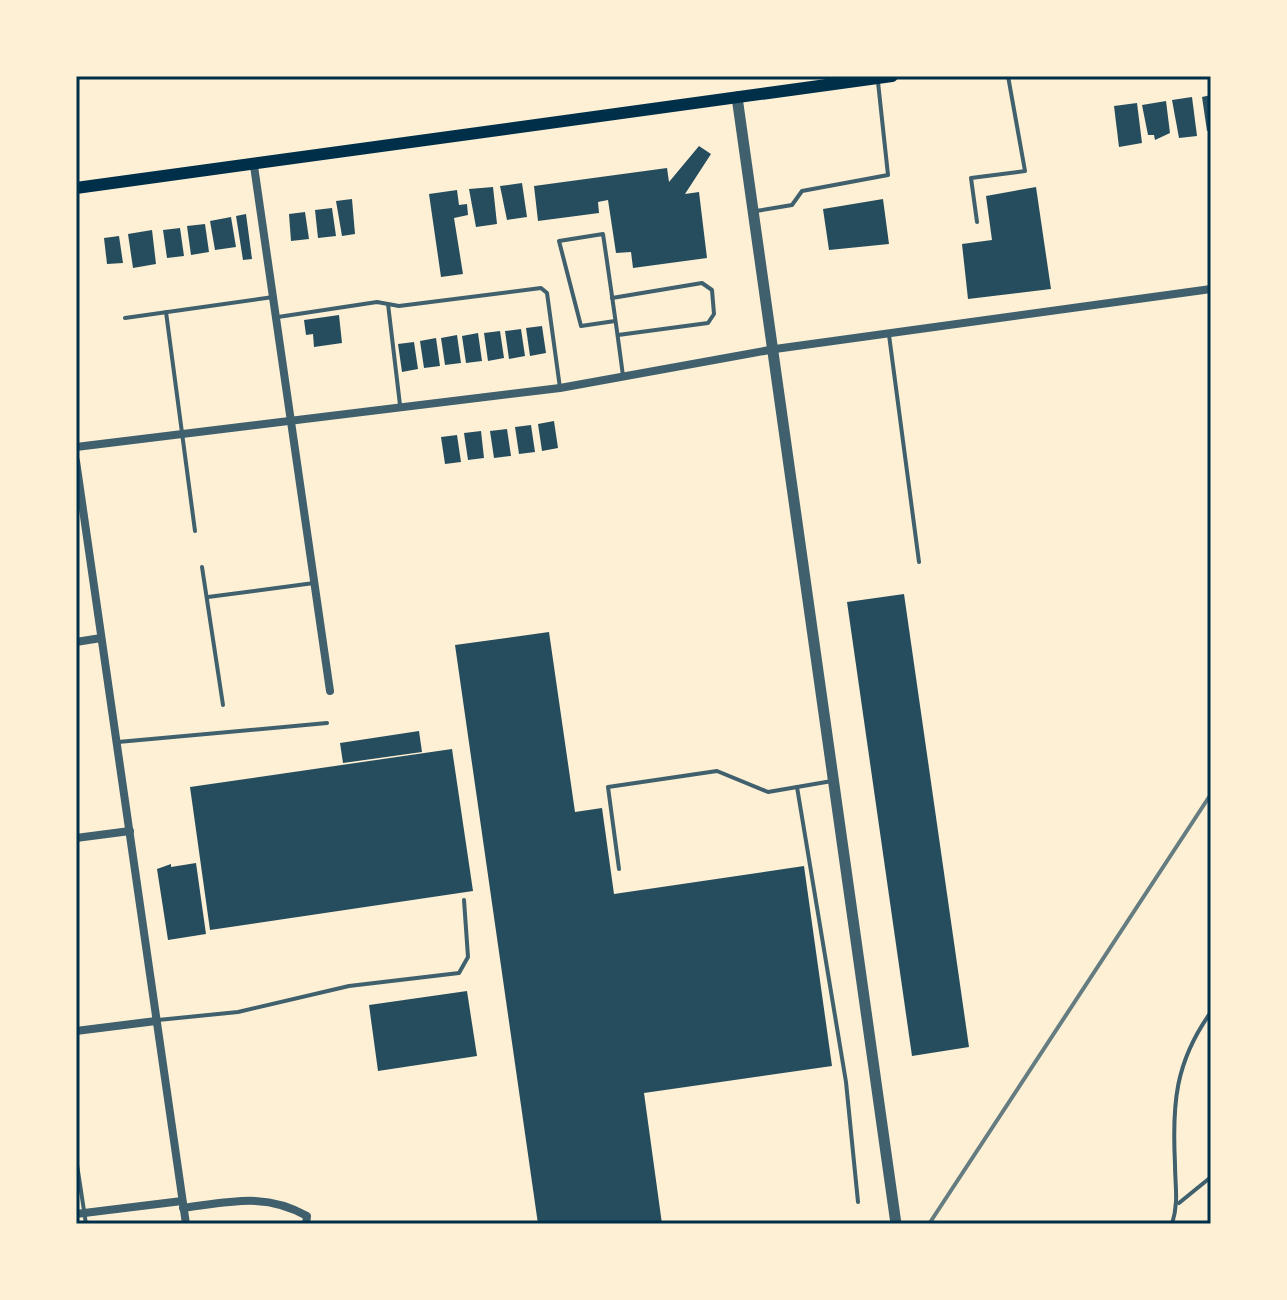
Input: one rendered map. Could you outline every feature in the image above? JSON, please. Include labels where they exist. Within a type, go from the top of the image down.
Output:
[{"type":"main road","points":[[76,188],[254,166],[892,76]]},
{"type":"street","points":[[737,97],[775,349],[896,1224]]},
{"type":"street","points":[[254,166],[330,691]]},
{"type":"street","points":[[76,447],[400,405],[560,388],[775,349],[1211,289]]},
{"type":"street","points":[[76,461],[186,1224]]},
{"type":"street","points":[[76,642],[101,638]]},
{"type":"street","points":[[76,838],[130,831]]},
{"type":"street","points":[[76,1031],[156,1021]]},
{"type":"street","points":[[80,1214],[258,1199],[284,1203],[307,1216],[306,1224]]},
{"type":"lane","points":[[977,222],[971,178],[1025,171],[1008,76]]},
{"type":"lane","points":[[754,212],[792,205],[802,191],[888,175],[878,78]]},
{"type":"lane","points":[[615,321],[581,326],[559,241],[603,234],[623,376]]},
{"type":"lane","points":[[612,298],[702,283],[712,290],[714,314],[708,323],[617,335]]},
{"type":"lane","points":[[277,317],[377,302],[388,304],[541,288],[547,293],[560,388]]},
{"type":"lane","points":[[125,318],[274,297]]},
{"type":"lane","points":[[388,304],[400,405]]},
{"type":"lane","points":[[166,312],[195,531]]},
{"type":"lane","points":[[889,333],[919,562]]},
{"type":"lane","points":[[202,567],[223,705]]},
{"type":"lane","points":[[206,597],[316,583]]},
{"type":"lane","points":[[118,742],[327,723]]},
{"type":"lane","points":[[619,869],[608,787],[717,771],[768,792],[835,781]]},
{"type":"lane","points":[[797,787],[846,1082],[858,1202]]},
{"type":"lane","points":[[156,1021],[238,1012],[349,986],[459,973],[468,957],[464,900]]},
{"type":"lane","points":[[1172,1224],[1179,1203],[1173,1109],[1190,1041],[1211,1012]]},
{"type":"lane","points":[[76,1158],[80,1214],[86,1224]]},
{"type":"lane","points":[[1179,1203],[1211,1177]]},
{"type":"building","points":[[1211,95],[1211,130],[1207,131],[1202,97]]},
{"type":"building","points":[[1192,97],[1197,136],[1179,138],[1172,100]]},
{"type":"building","points":[[1166,101],[1170,133],[1155,140],[1154,135],[1148,135],[1142,105]]},
{"type":"building","points":[[1137,103],[1142,143],[1119,147],[1114,106]]},
{"type":"building","points":[[699,146],[711,154],[685,194],[699,192],[707,258],[633,268],[631,252],[616,253],[608,200],[598,202],[599,213],[538,221],[534,186],[667,168],[669,182]]},
{"type":"building","points":[[522,183],[527,217],[507,220],[500,186]]},
{"type":"building","points":[[493,187],[497,224],[476,227],[469,189]]},
{"type":"building","points":[[1036,187],[1051,289],[968,299],[962,244],[992,240],[986,196]]},
{"type":"building","points":[[457,190],[459,205],[467,204],[468,215],[454,218],[463,274],[441,277],[429,194]]},
{"type":"building","points":[[352,199],[355,234],[342,236],[336,201]]},
{"type":"building","points":[[883,199],[889,244],[829,250],[823,209]]},
{"type":"building","points":[[332,208],[336,236],[318,238],[315,210]]},
{"type":"building","points":[[305,212],[309,239],[291,241],[289,214]]},
{"type":"building","points":[[246,214],[252,259],[243,260],[236,216]]},
{"type":"building","points":[[231,217],[236,247],[215,250],[210,221]]},
{"type":"building","points":[[205,224],[209,252],[191,255],[187,226]]},
{"type":"building","points":[[180,228],[184,256],[167,258],[163,230]]},
{"type":"building","points":[[152,230],[156,264],[133,268],[128,234]]},
{"type":"building","points":[[119,236],[123,263],[107,264],[104,238]]},
{"type":"building","points":[[339,315],[342,343],[314,347],[313,334],[306,335],[304,320]]},
{"type":"building","points":[[542,326],[546,353],[530,356],[526,328]]},
{"type":"building","points":[[521,329],[525,356],[509,359],[505,331]]},
{"type":"building","points":[[500,331],[504,358],[488,361],[484,333]]},
{"type":"building","points":[[478,333],[482,361],[466,363],[462,336]]},
{"type":"building","points":[[457,335],[461,363],[445,365],[441,338]]},
{"type":"building","points":[[436,338],[440,366],[424,368],[420,341]]},
{"type":"building","points":[[414,342],[418,369],[402,372],[398,344]]},
{"type":"building","points":[[554,421],[558,448],[542,451],[538,424]]},
{"type":"building","points":[[531,425],[535,452],[519,454],[515,427]]},
{"type":"building","points":[[507,429],[511,456],[494,458],[490,431]]},
{"type":"building","points":[[481,431],[484,458],[468,460],[464,433]]},
{"type":"building","points":[[457,435],[461,462],[445,464],[441,437]]},
{"type":"building","points":[[904,594],[969,1047],[912,1056],[847,602]]},
{"type":"building","points":[[549,632],[575,812],[602,808],[614,894],[804,866],[832,1066],[644,1093],[662,1224],[538,1224],[455,645]]},
{"type":"building","points":[[419,731],[422,752],[343,763],[340,743]]},
{"type":"building","points":[[452,749],[473,891],[210,930],[190,787]]},
{"type":"building","points":[[196,863],[206,934],[168,940],[157,869],[171,864],[171,867]]},
{"type":"building","points":[[467,991],[477,1056],[378,1071],[369,1005]]},
{"type":"railway","points":[[929,1224],[1211,794]]}]
